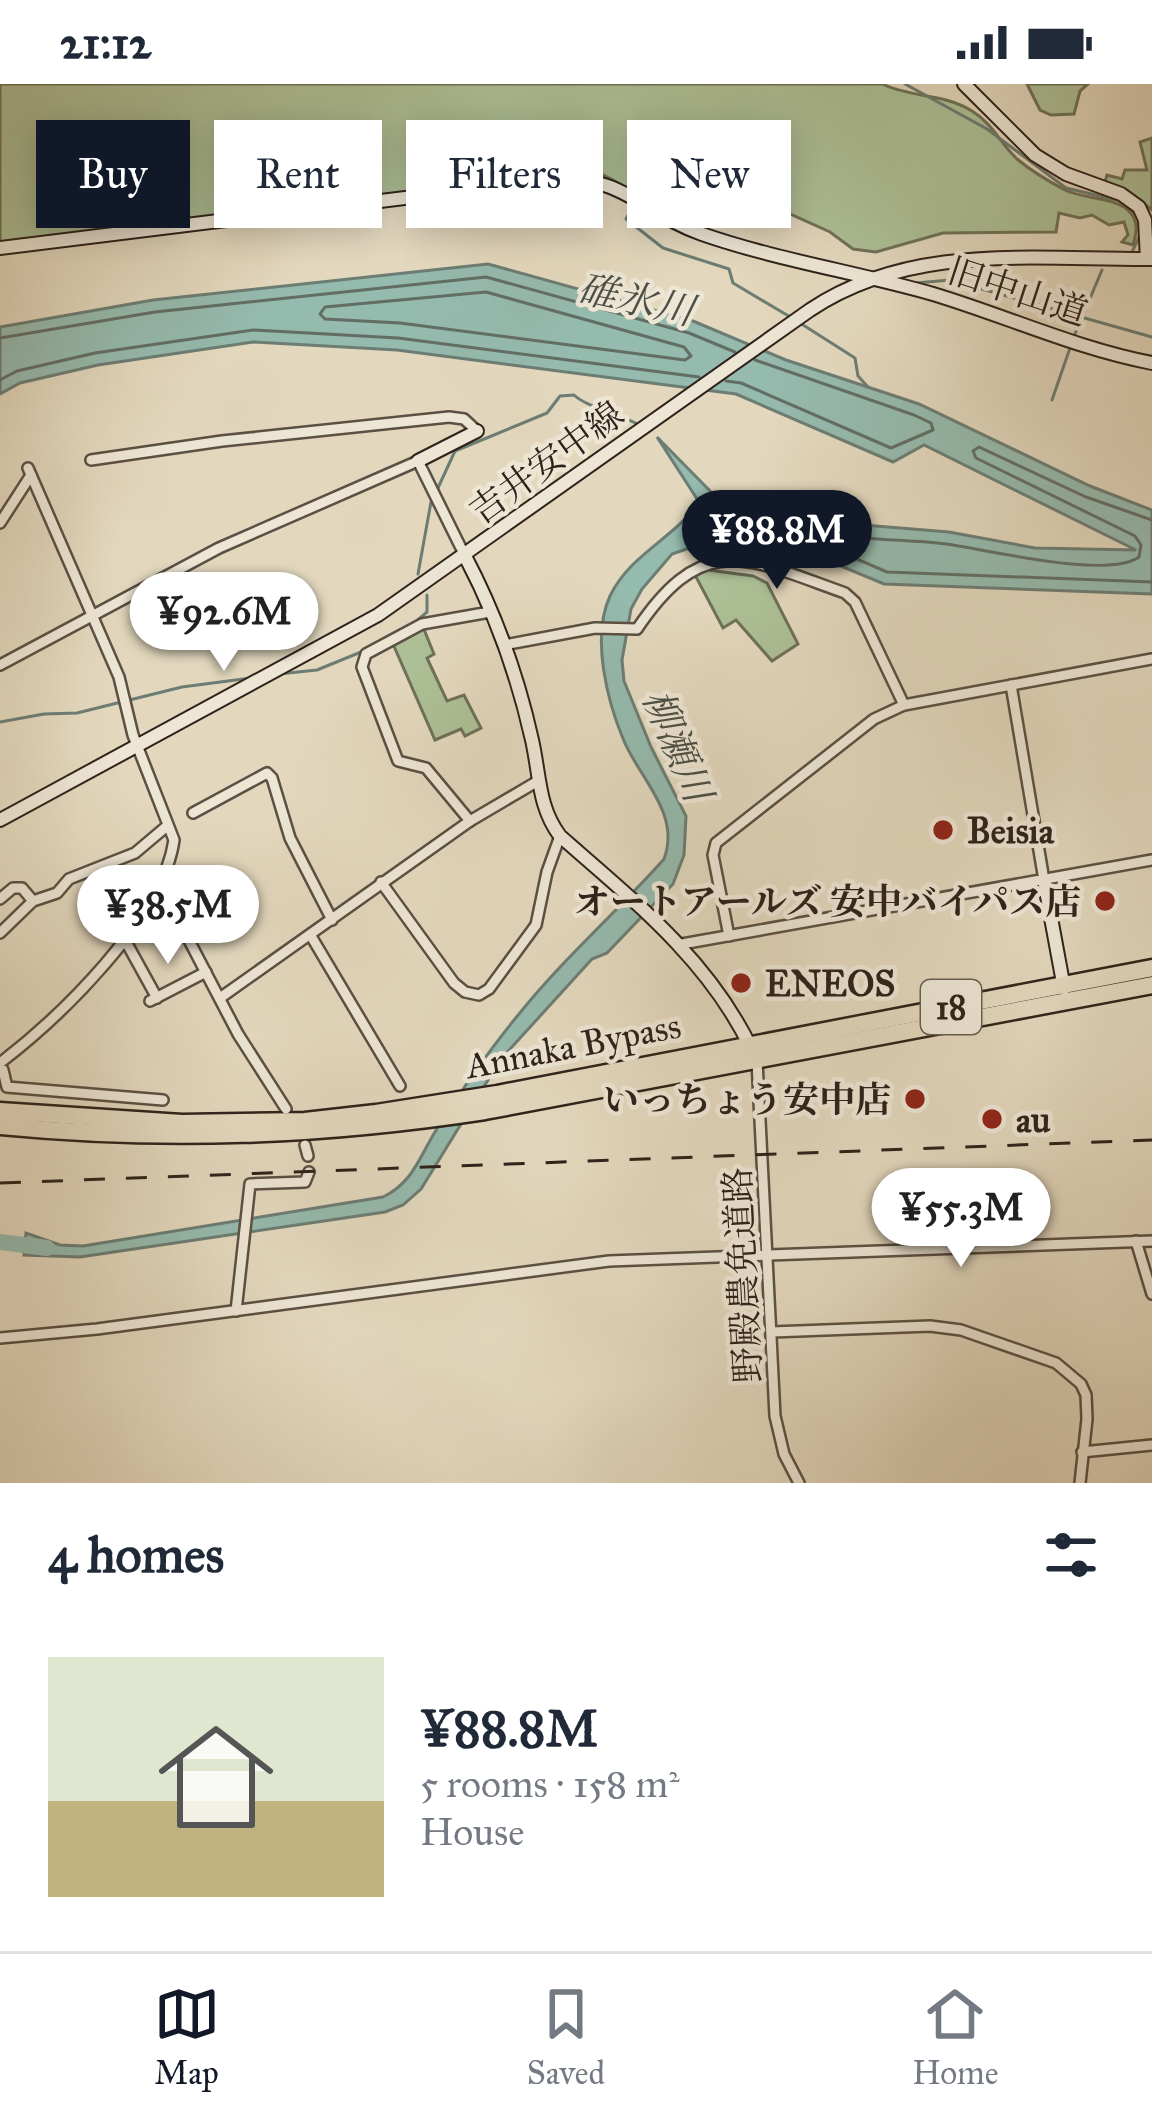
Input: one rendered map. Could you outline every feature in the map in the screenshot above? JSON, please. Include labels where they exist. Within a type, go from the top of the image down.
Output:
[{"type":"highway","name":"Annaka Bypass","points":[[0,1126],[129,1136],[306,1134],[437,1119],[1065,993],[1152,968]]},
{"type":"highway","name":"Annaka Bypass","points":[[1065,993],[1152,985]]},
{"type":"highway","name":"Annaka Bypass","points":[[0,1111],[182,1123],[305,1121],[753,1053]]},
{"type":"highway","points":[[0,1100],[182,1123]]},
{"type":"highway","points":[[0,1136],[129,1136]]},
{"type":"street","points":[[964,84],[1035,155],[1139,207],[1150,259]]},
{"type":"street","name":"旧中山道","points":[[0,248],[575,178],[627,192],[698,233],[926,292],[1152,363]]},
{"type":"street","name":"吉井安中線","points":[[0,820],[343,636],[465,556],[816,306],[865,279],[959,260],[1150,259]]},
{"type":"street","points":[[0,665],[219,548],[477,431],[464,418],[449,417],[91,460]]},
{"type":"street","points":[[418,461],[504,645],[532,740],[545,818],[682,944],[738,1021],[753,1053]]},
{"type":"street","points":[[0,523],[29,471],[119,676],[137,746],[173,848],[159,883],[125,940],[79,994],[0,1067],[7,1087],[163,1100]]},
{"type":"street","points":[[504,645],[597,629],[637,629],[662,594],[689,571],[721,561],[764,563],[845,593],[855,602],[904,705]]},
{"type":"street","points":[[470,821],[426,768],[398,761],[362,667],[366,654],[422,624],[490,612]]},
{"type":"street","points":[[729,936],[713,855],[716,843],[874,719],[904,705],[1152,659]]},
{"type":"street","points":[[1011,685],[1065,993]]},
{"type":"street","points":[[194,813],[267,773],[290,838],[332,920]]},
{"type":"street","points":[[220,998],[470,821],[538,781]]},
{"type":"street","points":[[0,933],[33,901],[57,893],[69,879],[135,854],[167,826]]},
{"type":"street","points":[[381,882],[454,983],[465,992],[479,994],[489,988],[536,925],[560,836]]},
{"type":"street","points":[[682,944],[1152,860]]},
{"type":"street","points":[[159,883],[286,1109]]},
{"type":"street","points":[[0,899],[13,888],[22,888],[33,901]]},
{"type":"street","points":[[311,936],[400,1086]]},
{"type":"street","points":[[125,940],[154,999],[206,972]]},
{"type":"street","name":"野殿農免道路","points":[[753,1053],[778,1436],[799,1483]]},
{"type":"street","points":[[236,1311],[250,1184],[305,1182],[309,1172]]},
{"type":"street","points":[[1136,1241],[1152,1294]]},
{"type":"street","points":[[0,1337],[236,1311],[583,1263],[1152,1241]]},
{"type":"street","points":[[772,1332],[930,1326],[961,1330],[1056,1364],[1082,1384],[1088,1419],[1080,1483]]},
{"type":"street","points":[[1082,1452],[1152,1445]]},
{"type":"green space","points":[[0,84],[882,84],[972,111],[1028,167],[1065,190],[1128,210],[1136,231],[1133,245],[1122,242],[1128,235],[1124,222],[1109,225],[1092,215],[1080,218],[1059,213],[1056,232],[943,233],[876,252],[853,249],[830,232],[791,214],[791,120],[627,120],[627,189],[603,175],[603,120],[406,120],[406,194],[382,196],[382,120],[214,120],[214,216],[190,219],[190,120],[36,120],[36,228],[117,228],[0,242]]},
{"type":"green space","points":[[1027,84],[1088,84],[1080,91],[1074,114],[1051,115],[1040,110]]},
{"type":"green space","points":[[1152,138],[1152,210],[1128,191],[1105,182],[1107,175],[1122,179],[1125,170],[1147,170],[1140,142]]},
{"type":"green space","points":[[708,570],[753,576],[767,583],[798,644],[772,661],[736,620],[723,628],[695,575]]},
{"type":"green space","points":[[423,627],[434,654],[427,658],[447,701],[464,695],[481,728],[465,736],[461,729],[435,740],[393,644]]},
{"type":"water","points":[[488,264],[693,321],[786,360],[919,404],[1090,486],[1152,510],[1152,594],[884,584],[771,537],[744,534],[672,554],[631,609],[622,660],[624,681],[651,747],[686,816],[684,855],[673,884],[607,953],[592,959],[501,1059],[421,1189],[403,1205],[385,1212],[80,1257],[24,1255],[26,1233],[60,1245],[83,1246],[383,1197],[394,1191],[409,1176],[497,1041],[664,859],[668,843],[663,812],[618,725],[602,649],[604,612],[619,581],[699,502],[657,437],[716,497],[839,523],[949,532],[1035,548],[1136,550],[924,445],[893,462],[736,394],[397,350],[253,342],[98,365],[20,383],[0,394],[0,327],[153,300]]},
{"type":"waterway","points":[[905,84],[987,129],[1066,188],[1121,201],[1136,215]]},
{"type":"waterway","points":[[637,228],[663,248],[729,269],[733,283],[792,318]]},
{"type":"waterway","points":[[1132,252],[1140,235]]},
{"type":"waterway","points":[[1075,334],[1102,270]]},
{"type":"waterway","points":[[916,283],[950,280],[1152,337]]},
{"type":"waterway","points":[[800,323],[855,358],[858,376],[868,387]]},
{"type":"waterway","points":[[1052,400],[1070,348]]},
{"type":"waterway","points":[[437,490],[455,451],[547,413],[560,396],[574,395],[641,426]]},
{"type":"waterway","points":[[418,574],[431,502]]},
{"type":"waterway","points":[[412,625],[427,612],[427,595]]},
{"type":"waterway","points":[[279,674],[317,670],[361,652]]},
{"type":"waterway","points":[[0,722],[77,713],[182,687],[251,678]]},
{"type":"waterway","name":"柳瀬川","points":[[0,1242],[47,1248]]},
{"type":"railway","points":[[0,1183],[1152,1140]]},
{"type":"place","name":"Beisia","points":[[943,830]]},
{"type":"place","name":"オートアールズ 安中バイパス店","points":[[1105,901]]},
{"type":"place","name":"ENEOS","points":[[741,983]]},
{"type":"place","name":"いっちょう安中店","points":[[915,1099]]},
{"type":"place","name":"au","points":[[992,1119]]},
{"type":"water label","name":"碓氷川","points":[[636,299]]}]
